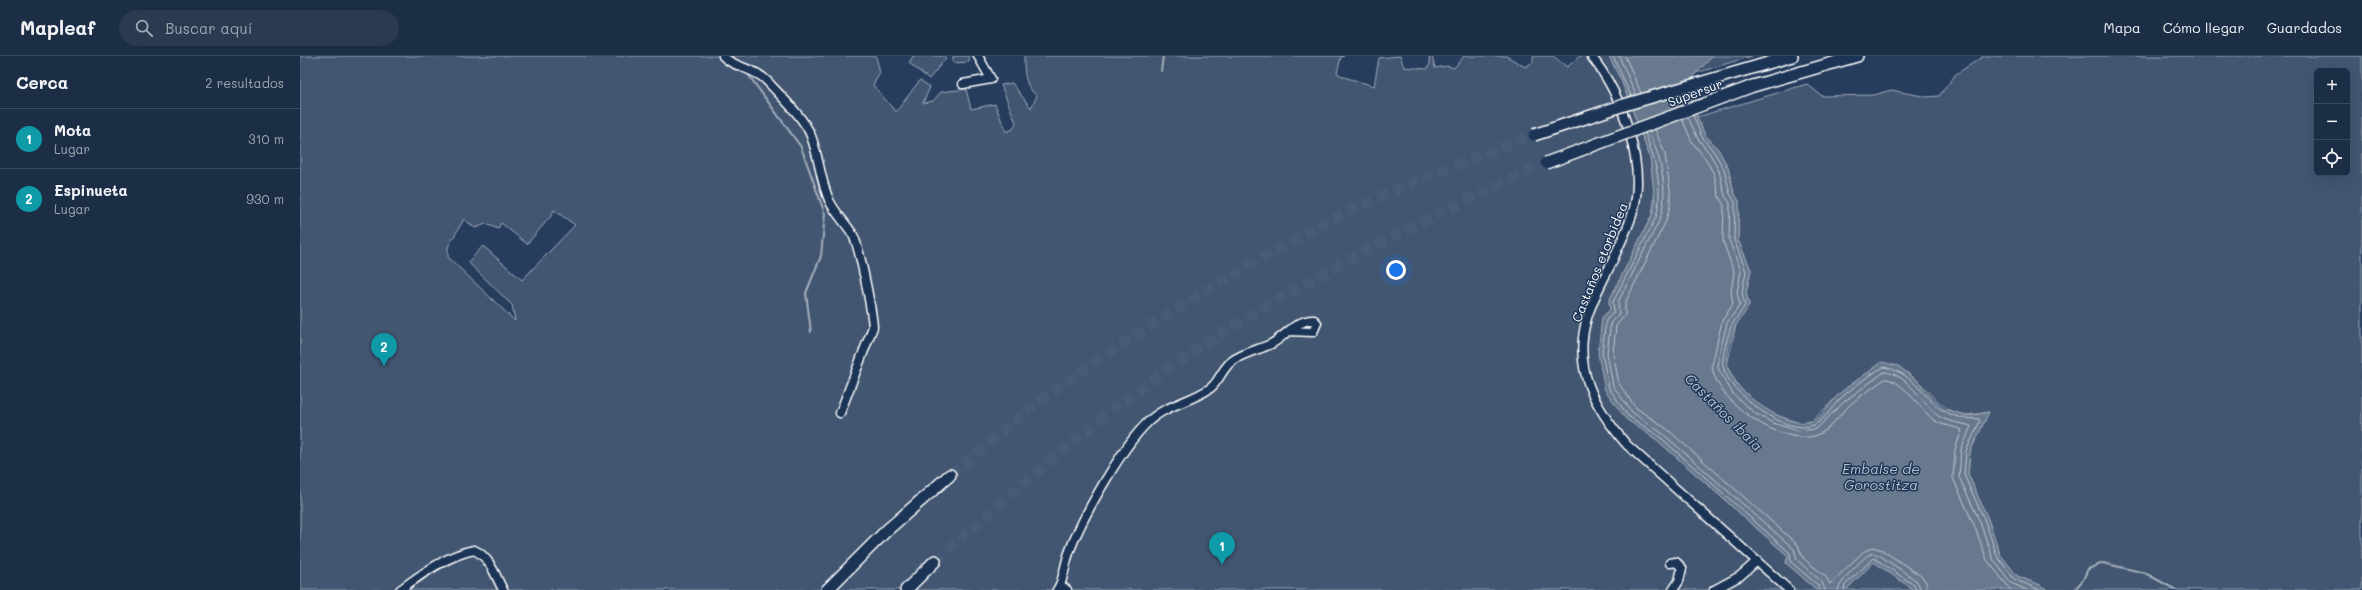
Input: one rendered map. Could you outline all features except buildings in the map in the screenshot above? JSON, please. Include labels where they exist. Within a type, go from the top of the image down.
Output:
[{"type":"highway","name":"Supersur","points":[[1534,135],[1624,105],[1792,56]]},
{"type":"highway","name":"Supersur","points":[[1546,163],[1753,86],[1857,56]]},
{"type":"highway","points":[[826,590],[886,531],[950,475]]},
{"type":"highway","points":[[906,590],[935,561]]},
{"type":"street","points":[[723,56],[726,60],[752,70],[766,80],[802,122],[810,134],[821,179],[830,201],[856,242],[872,314],[873,327],[840,413]]},
{"type":"street","points":[[963,84],[991,79],[978,56]]},
{"type":"street","name":"Castaños etorbidea","points":[[1591,56],[1607,80],[1622,114],[1634,152],[1637,189],[1632,215],[1587,318],[1583,354],[1588,384],[1597,406],[1607,422],[1627,444],[1788,590]]},
{"type":"street","points":[[1061,588],[1068,554],[1078,531],[1129,444],[1148,421],[1164,410],[1210,389],[1232,361],[1278,340],[1288,331]]},
{"type":"street","points":[[400,590],[444,562],[459,554],[474,550],[482,554],[488,560],[503,590]]},
{"type":"street","points":[[1714,590],[1740,576],[1757,561]]},
{"type":"street","points":[[1670,563],[1676,562],[1682,568],[1679,581],[1673,590]]},
{"type":"shaded area","points":[[300,56],[876,56],[880,73],[873,85],[896,112],[920,80],[930,87],[923,103],[933,101],[941,92],[966,89],[971,109],[995,104],[1006,132],[1013,129],[1016,123],[1001,85],[1012,83],[1031,108],[1037,96],[1029,88],[1027,83],[1024,56],[1344,56],[1341,57],[1337,73],[1344,77],[1374,86],[1379,58],[1400,56],[1404,67],[1427,69],[1430,64],[1429,56],[1432,56],[1435,68],[1447,66],[1454,68],[1464,56],[1506,56],[1525,67],[1533,62],[1533,56],[1553,56],[1567,67],[1580,56],[1609,56],[1622,82],[1650,157],[1655,191],[1652,215],[1609,301],[1626,419],[1657,440],[1788,556],[1786,563],[1817,590],[300,590]],"holes":[[[554,210],[575,225],[522,280],[483,246],[468,262],[512,305],[515,321],[448,257],[448,247],[464,219],[475,228],[486,224],[498,229],[501,223],[527,244],[551,216]]]},
{"type":"shaded area","points":[[913,56],[944,56],[946,58],[929,79],[909,63]]},
{"type":"shaded area","points":[[953,56],[969,56],[969,62],[953,63]]},
{"type":"shaded area","points":[[1713,56],[1752,56],[1696,73]]},
{"type":"shaded area","points":[[1984,56],[2362,56],[2362,590],[2047,590],[2040,585],[2017,576],[2000,554],[1988,519],[1968,474],[1970,452],[1988,412],[1966,415],[1950,410],[1898,366],[1847,387],[1812,421],[1799,423],[1776,415],[1761,407],[1739,387],[1727,366],[1736,325],[1749,305],[1746,293],[1751,270],[1738,240],[1739,201],[1734,193],[1728,168],[1718,149],[1705,135],[1697,117],[1807,84],[1822,96],[1874,95],[1891,90],[1927,97],[1939,96],[1956,74]]},
{"type":"shaded area","points":[[1874,562],[1914,590],[1846,590]]},
{"type":"water","name":"Embalse de Gorostitza","points":[[1609,56],[1713,56],[1696,73],[1690,84],[1695,92],[1697,117],[1705,135],[1718,149],[1728,168],[1734,193],[1739,201],[1738,240],[1751,270],[1746,293],[1749,305],[1734,329],[1728,355],[1727,364],[1730,374],[1737,385],[1761,406],[1775,414],[1789,420],[1801,422],[1812,421],[1820,416],[1840,393],[1882,362],[1898,366],[1919,382],[1926,392],[1944,409],[1969,416],[1989,412],[1970,452],[1968,474],[1988,519],[2000,554],[2017,576],[2040,585],[2047,590],[1914,590],[1874,562],[1846,590],[1817,590],[1786,563],[1788,556],[1657,440],[1626,419],[1605,390],[1598,353],[1602,317],[1610,310],[1609,301],[1652,215],[1655,203],[1650,157],[1622,82]]},
{"type":"waterway","points":[[732,56],[734,60]]},
{"type":"waterway","points":[[1161,71],[1163,56]]},
{"type":"waterway","points":[[747,73],[801,147],[825,214],[821,256],[806,293],[811,332]]},
{"type":"waterway","points":[[2075,589],[2083,580],[2088,569],[2103,563],[2145,573],[2176,590]]},
{"type":"waterway","points":[[2067,590],[2072,590]]},
{"type":"tunnel","points":[[950,475],[1035,404],[1111,351],[1196,297],[1275,250],[1341,215],[1435,173],[1534,135]]},
{"type":"tunnel","points":[[935,561],[1083,433],[1135,393],[1232,327],[1283,296],[1387,240],[1440,213],[1546,163]]},
{"type":"place","name":"Espinueta","points":[[384,366]]},
{"type":"place","name":"Mota","points":[[1222,565]]},
{"type":"water label","name":"Castaños ibaia","points":[[1724,412]]}]
